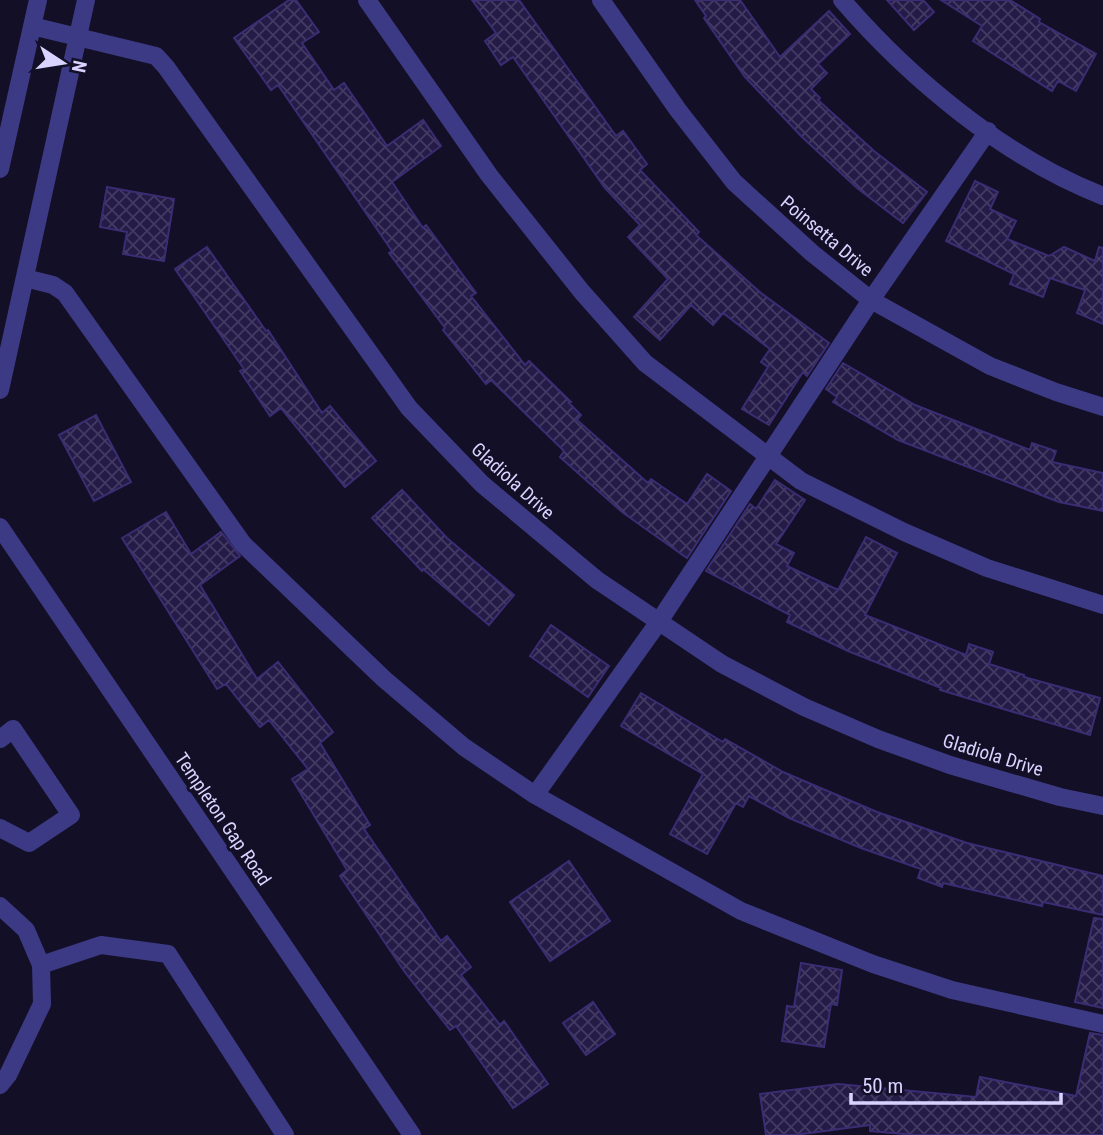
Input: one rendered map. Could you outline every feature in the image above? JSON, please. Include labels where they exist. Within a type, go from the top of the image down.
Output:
[{"type":"street","points":[[0,169],[37,0]]},
{"type":"street","points":[[0,390],[86,0]]},
{"type":"street","points":[[367,0],[489,175],[582,292],[645,363],[800,481],[904,532],[988,568],[1103,605]]},
{"type":"street","name":"Poinsetta Drive","points":[[601,0],[684,119],[734,182],[803,246],[871,300],[990,366],[1103,407]]},
{"type":"street","points":[[842,0],[900,61],[961,113],[1019,153],[1078,186],[1103,196]]},
{"type":"street","name":"Gladiola Drive","points":[[32,26],[156,56],[409,408],[482,484],[597,580],[722,664],[804,707],[878,739],[950,765],[1060,797],[1103,806]]},
{"type":"street","points":[[535,795],[658,623],[871,300],[988,131]]},
{"type":"street","points":[[25,278],[53,285],[65,293],[243,544],[384,679],[464,747],[535,795],[741,911],[873,964],[952,990],[1103,1024]]},
{"type":"street","name":"Templeton Gap Road","points":[[0,527],[412,1135]]},
{"type":"street","points":[[0,739],[13,729],[71,816],[29,843],[0,828]]},
{"type":"street","points":[[0,906],[26,930],[41,965],[43,1004],[3,1077]]},
{"type":"street","points":[[41,965],[101,945],[168,954],[285,1135]]},
{"type":"building","points":[[289,0],[296,0],[319,32],[302,43],[334,90],[344,83],[387,146],[423,120],[441,146],[392,182],[423,228],[426,225],[476,293],[471,296],[525,365],[529,361],[571,402],[569,403],[581,415],[577,420],[648,483],[651,479],[687,504],[707,474],[731,491],[687,558],[622,512],[560,457],[564,451],[491,380],[486,384],[443,330],[445,328],[389,253],[392,251],[278,85],[271,90],[234,38]]},
{"type":"building","points":[[472,0],[519,0],[616,136],[623,131],[647,164],[640,170],[699,232],[696,235],[761,293],[829,343],[807,376],[803,372],[769,425],[742,409],[768,367],[761,362],[770,349],[723,313],[713,325],[691,305],[660,340],[634,317],[668,279],[628,237],[640,225],[605,188],[513,57],[501,65],[485,41],[496,33]]},
{"type":"building","points":[[695,0],[740,0],[780,57],[829,11],[850,34],[818,64],[827,73],[811,89],[820,98],[818,100],[874,151],[927,192],[903,223],[857,188],[802,137],[745,77],[704,18],[706,16]]},
{"type":"building","points":[[887,0],[923,0],[934,12],[914,30]]},
{"type":"building","points":[[941,0],[1010,0],[1040,19],[1039,22],[1096,54],[1076,91],[1058,81],[1052,91],[973,41],[982,26]]},
{"type":"building","points":[[975,181],[998,192],[990,209],[1016,221],[1007,239],[1049,256],[1064,247],[1095,261],[1099,247],[1103,248],[1103,324],[1077,313],[1085,290],[1050,278],[1043,297],[1010,284],[1014,274],[946,241]]},
{"type":"building","points":[[107,187],[174,199],[164,261],[123,254],[127,232],[100,227]]},
{"type":"building","points":[[207,247],[266,331],[268,330],[322,413],[330,406],[376,461],[345,487],[281,408],[270,416],[240,371],[244,369],[175,269]]},
{"type":"building","points":[[843,363],[915,405],[1030,450],[1032,443],[1056,451],[1052,462],[1103,473],[1103,511],[1059,502],[898,440],[833,402],[837,397],[826,389]]},
{"type":"building","points":[[96,415],[131,482],[94,501],[59,435]]},
{"type":"building","points":[[775,480],[805,500],[776,544],[794,553],[787,566],[838,590],[866,537],[897,553],[865,615],[966,655],[969,644],[993,652],[989,664],[1024,677],[1100,698],[1090,735],[940,690],[941,688],[848,651],[787,622],[790,615],[706,571],[750,504],[756,509]]},
{"type":"building","points":[[402,490],[447,538],[514,595],[489,625],[423,569],[422,571],[372,518]]},
{"type":"building","points":[[166,512],[191,554],[221,532],[240,556],[200,585],[257,679],[278,662],[333,732],[320,743],[370,825],[364,829],[441,941],[447,936],[471,967],[461,975],[500,1025],[504,1021],[548,1084],[513,1108],[456,1026],[450,1030],[404,971],[340,876],[347,870],[292,779],[308,769],[269,720],[260,727],[226,684],[217,689],[122,538]]},
{"type":"building","points":[[551,625],[609,666],[588,697],[530,656]]},
{"type":"building","points":[[641,693],[723,742],[725,739],[783,772],[877,812],[967,843],[1103,876],[1103,915],[1043,902],[1042,906],[943,883],[942,887],[918,878],[921,869],[789,818],[749,796],[743,807],[736,803],[707,854],[670,834],[703,774],[621,726]]},
{"type":"building","points":[[569,861],[610,921],[550,961],[510,902]]},
{"type":"building","points":[[1094,918],[1103,919],[1103,1008],[1075,1002]]},
{"type":"building","points":[[801,963],[842,970],[837,1005],[831,1004],[824,1047],[782,1041],[787,1006],[794,1007]]},
{"type":"building","points":[[593,1002],[615,1034],[586,1055],[563,1023]]},
{"type":"building","points":[[1090,1033],[1103,1035],[1103,1135],[915,1135],[870,1131],[870,1125],[795,1135],[766,1135],[760,1094],[838,1084],[976,1097],[980,1077],[1076,1096]]}]
